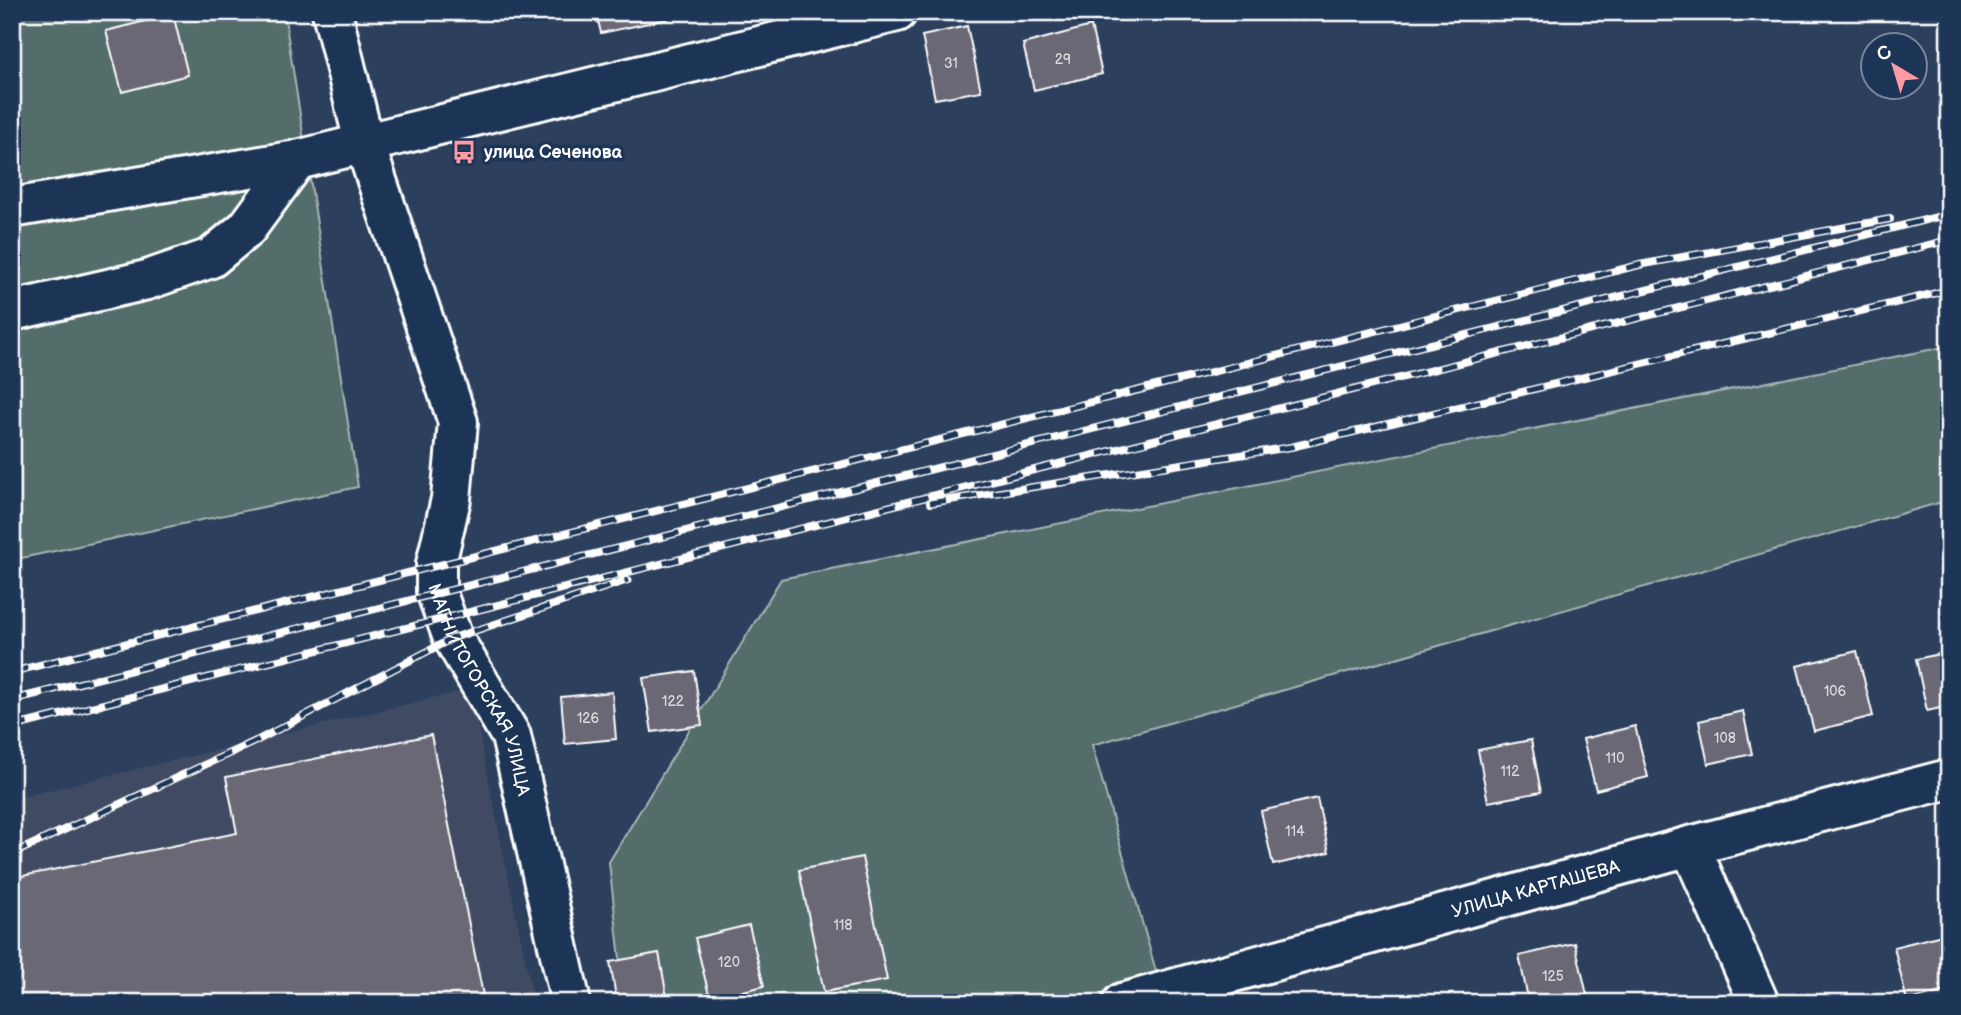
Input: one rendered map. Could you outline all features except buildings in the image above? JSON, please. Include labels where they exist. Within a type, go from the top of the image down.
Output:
[{"type":"street","name":"МАГНИТОГОРСКАЯ УЛИЦА","points":[[332,12],[364,142],[458,422],[451,499],[436,564],[436,591],[453,638],[511,736],[571,1003]]},
{"type":"street","points":[[12,208],[297,160],[897,12]]},
{"type":"street","points":[[12,311],[147,280],[211,257],[247,228],[297,160]]},
{"type":"street","name":"УЛИЦА КАРТАШЕВА","points":[[1122,1003],[1690,846],[1949,779]]},
{"type":"street","points":[[1690,846],[1759,1003]]},
{"type":"shaded area","points":[[470,689],[534,1003],[12,1003],[12,799]]},
{"type":"green space","points":[[12,12],[284,12],[358,487],[12,560]]},
{"type":"green space","points":[[1949,346],[1949,500],[1092,745],[1165,1003],[625,1003],[609,862],[781,579]]},
{"type":"railway","points":[[12,700],[1949,214]]},
{"type":"railway","points":[[12,672],[1639,265],[1890,219]]},
{"type":"railway","points":[[12,727],[1949,240]]},
{"type":"railway","points":[[930,503],[1291,447],[1949,290]]},
{"type":"railway","points":[[12,854],[256,741],[453,638],[628,580]]},
{"type":"place","name":"улица Сеченова","points":[[464,152]]}]
